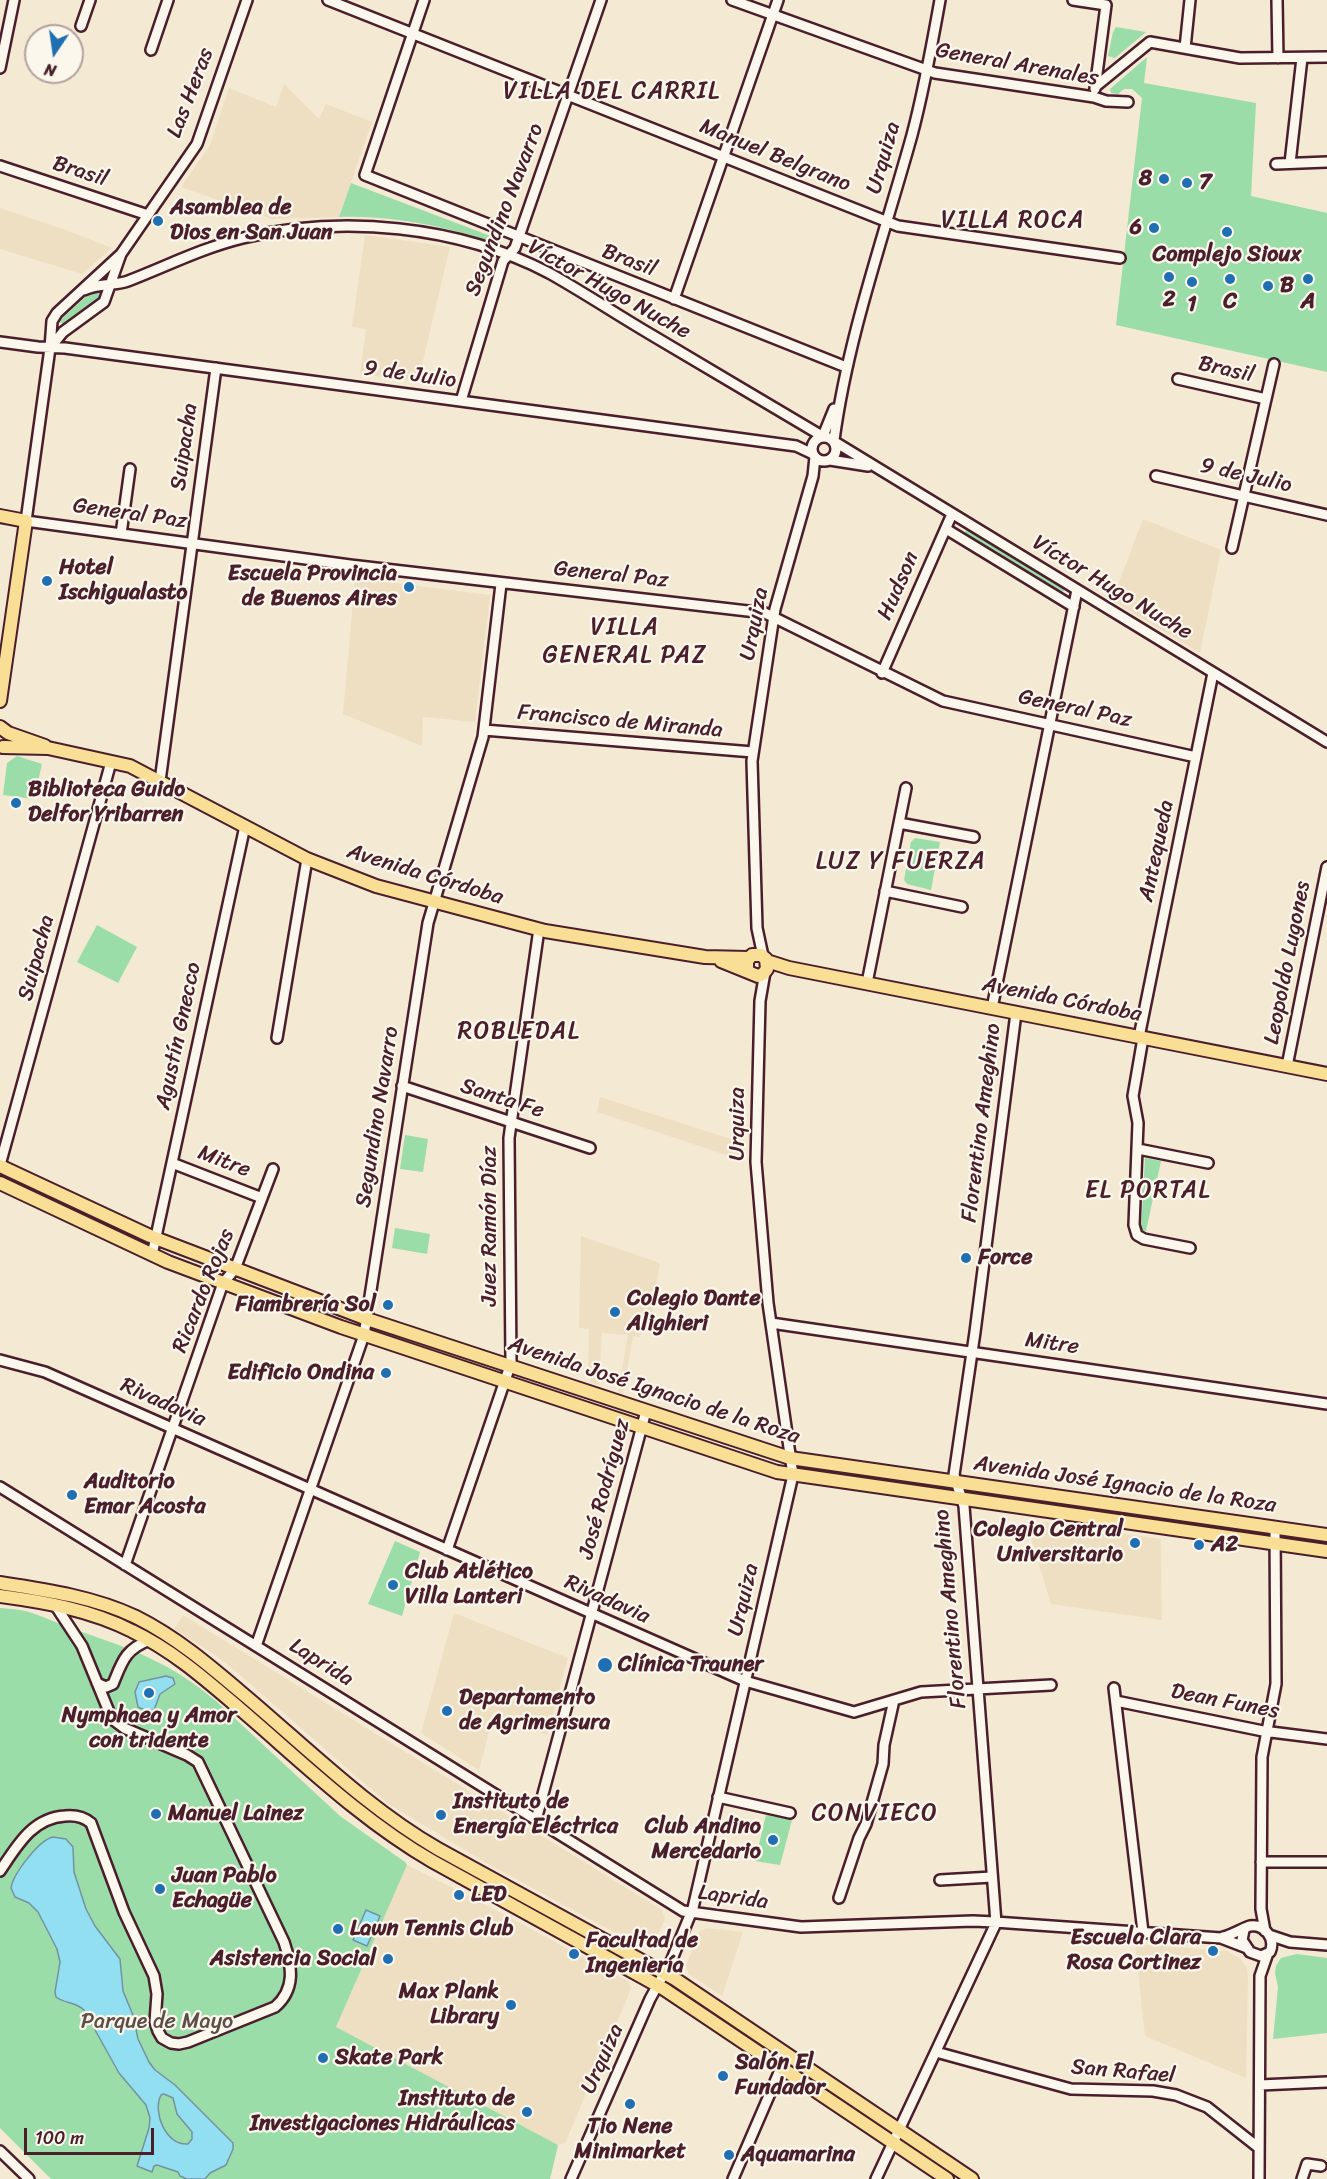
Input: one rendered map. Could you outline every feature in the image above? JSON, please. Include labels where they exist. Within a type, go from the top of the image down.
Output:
[{"type":"main road","name":"General Paz","points":[[0,516],[26,521]]},
{"type":"main road","name":"Las Heras","points":[[0,701],[26,521]]},
{"type":"main road","name":"Avenida Córdoba","points":[[3,729],[48,748]]},
{"type":"main road","points":[[2,748],[8,740],[3,729]]},
{"type":"main road","name":"Avenida Córdoba","points":[[2,748],[48,748],[130,766],[307,859],[376,886],[538,929],[705,957],[789,968],[1327,1074]]},
{"type":"main road","name":"Avenida José Ignacio de la Roza","points":[[0,1165],[155,1238],[367,1318],[790,1458],[1327,1535]]},
{"type":"main road","name":"Avenida José Ignacio de la Roza","points":[[0,1183],[152,1255],[223,1283],[364,1335],[777,1472],[1327,1551]]},
{"type":"main road","points":[[168,1262],[200,1267],[214,1272],[236,1269]]},
{"type":"main road","points":[[364,1335],[382,1333],[407,1339],[431,1340]]},
{"type":"main road","points":[[445,1362],[466,1362],[490,1368],[510,1367]]},
{"type":"main road","points":[[718,1453],[734,1451],[764,1459],[790,1458]]},
{"type":"main road","points":[[0,1583],[61,1593],[96,1602],[136,1617],[160,1630],[210,1666],[372,1803],[410,1831],[438,1849],[664,1973],[972,2179]]},
{"type":"main road","points":[[0,1596],[55,1605],[97,1616],[150,1640],[195,1671],[365,1815],[403,1843],[658,1985],[946,2179]]},
{"type":"street","points":[[0,68],[14,0]]},
{"type":"street","points":[[82,24],[90,0]]},
{"type":"street","points":[[151,50],[168,0]]},
{"type":"street","name":"Las Heras","points":[[26,521],[53,318],[120,254],[197,144],[247,0]]},
{"type":"street","name":"Manuel Belgrano","points":[[328,0],[898,226],[1120,258]]},
{"type":"street","points":[[413,34],[424,0]]},
{"type":"street","name":"Segundino Navarro","points":[[460,401],[502,261],[515,248],[601,0]]},
{"type":"street","name":"General Arenales","points":[[732,0],[927,70],[1106,101],[1128,102]]},
{"type":"street","points":[[674,299],[778,0]]},
{"type":"street","name":"Urquiza","points":[[834,441],[846,367],[913,132],[940,0]]},
{"type":"street","points":[[1073,0],[1106,5],[1094,98]]},
{"type":"street","points":[[1185,48],[1190,0]]},
{"type":"street","points":[[1277,0],[1278,58]]},
{"type":"street","name":"Brasil","points":[[413,34],[364,175],[846,367]]},
{"type":"street","points":[[1096,86],[1150,42],[1240,58],[1327,57]]},
{"type":"street","points":[[1290,163],[1302,58]]},
{"type":"street","points":[[1276,164],[1327,162]]},
{"type":"street","name":"Brasil","points":[[0,166],[148,215]]},
{"type":"street","name":"Víctor Hugo Nuche","points":[[82,291],[129,280],[180,258],[224,243],[260,235],[315,227],[352,226],[407,230],[462,241],[549,273],[822,436]]},
{"type":"street","name":"Las Heras","points":[[50,348],[63,332],[104,302],[120,254]]},
{"type":"street","name":"9 de Julio","points":[[0,342],[65,348],[796,446],[814,455]]},
{"type":"street","points":[[1232,548],[1274,364]]},
{"type":"street","name":"Suipacha","points":[[160,781],[216,368]]},
{"type":"street","name":"Brasil","points":[[1178,379],[1266,399]]},
{"type":"street","name":"Urquiza","points":[[822,436],[840,395]]},
{"type":"street","points":[[822,436],[834,441],[836,453],[828,460],[820,460],[814,455],[813,445],[816,439],[822,436]]},
{"type":"street","name":"Víctor Hugo Nuche","points":[[834,441],[1327,742]]},
{"type":"street","name":"Urquiza","points":[[571,2179],[691,1912],[792,1474],[771,1323],[756,1162],[760,1001],[757,965],[753,752],[773,617],[813,476],[814,455]]},
{"type":"street","name":"Urquiza","points":[[813,476],[828,460]]},
{"type":"street","name":"Víctor Hugo Nuche","points":[[828,460],[876,468]]},
{"type":"street","points":[[121,534],[130,469]]},
{"type":"street","name":"9 de Julio","points":[[1156,476],[1327,515]]},
{"type":"street","name":"Hudson","points":[[882,673],[952,514]]},
{"type":"street","name":"General Paz","points":[[26,521],[501,584],[765,613],[882,673],[943,701],[1196,757]]},
{"type":"street","name":"Víctor Hugo Nuche","points":[[946,529],[1074,607]]},
{"type":"street","name":"Segundino Navarro","points":[[256,1646],[364,1335],[428,922],[484,730],[501,584]]},
{"type":"street","name":"Florentino Ameghino","points":[[992,1008],[1077,590]]},
{"type":"street","name":"Antequeda","points":[[1190,1248],[1144,1239],[1137,1235],[1134,1225],[1138,1123],[1133,1096],[1141,1037],[1213,673]]},
{"type":"street","name":"Francisco de Miranda","points":[[484,730],[753,752]]},
{"type":"street","name":"Suipacha","points":[[0,1165],[111,762]]},
{"type":"street","points":[[867,983],[906,788]]},
{"type":"street","points":[[899,823],[974,837]]},
{"type":"street","name":"Agustín Gnecco","points":[[152,1255],[245,826]]},
{"type":"street","points":[[277,1038],[307,859]]},
{"type":"street","name":"Leopoldo Lugones","points":[[1287,1066],[1327,867]]},
{"type":"street","points":[[885,891],[962,907]]},
{"type":"street","name":"Juez Ramón Díaz","points":[[447,1550],[510,1367],[509,1138],[538,929]]},
{"type":"street","name":"Florentino Ameghino","points":[[876,2179],[995,1922],[964,1506],[954,1475],[1016,1013]]},
{"type":"street","name":"Santa Fe","points":[[402,1086],[590,1148]]},
{"type":"street","points":[[1138,1149],[1208,1163]]},
{"type":"street","name":"Mitre","points":[[172,1163],[262,1198]]},
{"type":"street","name":"Ricardo Rojas","points":[[125,1565],[223,1283],[236,1269],[273,1169]]},
{"type":"street","name":"Mitre","points":[[771,1323],[1327,1404]]},
{"type":"street","name":"Rivadavia","points":[[0,1360],[45,1372],[745,1681],[849,1712],[860,1712],[921,1692],[1051,1685]]},
{"type":"street","name":"José Rodríguez","points":[[536,1820],[646,1411]]},
{"type":"street","name":"Laprida","points":[[0,1487],[683,1911],[796,1926],[973,1921],[1143,1932],[1221,1938],[1249,1950]]},
{"type":"street","points":[[1259,2179],[1260,1976],[1272,1942],[1267,1933],[1261,1907],[1262,1757],[1276,1684],[1275,1528]]},
{"type":"street","points":[[0,1871],[27,1834],[46,1819],[72,1816],[85,1818],[91,1823],[124,1912],[154,1976],[157,1994],[155,2022],[158,2031],[162,2038],[171,2043],[188,2042],[274,2007],[285,1997],[289,1988],[291,1970],[285,1942],[198,1762],[117,1724],[108,1712],[82,1646],[55,1605]]},
{"type":"street","points":[[97,1683],[106,1687],[112,1684],[125,1656],[134,1648],[150,1640]]},
{"type":"street","points":[[1114,1688],[1143,1932]]},
{"type":"street","points":[[839,1898],[866,1824],[883,1764],[884,1745],[894,1700]]},
{"type":"street","name":"Dean Funes","points":[[1116,1701],[1267,1731],[1327,1739]]},
{"type":"street","points":[[718,1797],[790,1813]]},
{"type":"street","points":[[1261,1862],[1327,1862]]},
{"type":"street","points":[[940,1880],[992,1877]]},
{"type":"street","points":[[1260,1976],[1242,1940],[1247,1928],[1258,1916],[1261,1907]]},
{"type":"street","points":[[1247,1928],[1258,1927],[1290,1942],[1327,1945]]},
{"type":"street","name":"Laprida","points":[[1221,1938],[1247,1928]]},
{"type":"street","points":[[1249,1950],[1261,1956],[1290,1942]]},
{"type":"street","name":"San Rafael","points":[[936,2052],[1071,2089],[1153,2091],[1176,2095],[1207,2107],[1259,2148]]},
{"type":"street","points":[[733,2179],[787,2054]]},
{"type":"street","points":[[1260,2085],[1327,2082]]},
{"type":"street","points":[[0,2151],[29,2179]]},
{"type":"street","points":[[1302,2179],[1306,2164],[1321,2166]]},
{"type":"shaded area","points":[[284,84],[319,119],[326,104],[372,122],[339,217],[272,219],[181,187],[210,145],[229,88],[276,107]]},
{"type":"shaded area","points":[[0,208],[112,248],[82,274],[0,249]]},
{"type":"shaded area","points":[[365,235],[450,247],[418,382],[360,374],[366,329],[352,327]]},
{"type":"shaded area","points":[[1143,519],[1221,550],[1200,653],[1112,600]]},
{"type":"shaded area","points":[[355,578],[490,595],[475,722],[423,717],[422,746],[343,714]]},
{"type":"shaded area","points":[[600,1097],[743,1143],[744,1161],[597,1112]]},
{"type":"shaded area","name":"Colegio Dante Alighieri","points":[[581,1236],[660,1263],[649,1329],[642,1328],[640,1337],[633,1336],[623,1394],[618,1392],[628,1335],[602,1333],[599,1385],[590,1382],[592,1374],[588,1373],[589,1329],[579,1328]]},
{"type":"shaded area","points":[[1029,1520],[1161,1539],[1162,1620],[1051,1604],[1032,1541]]},
{"type":"shaded area","points":[[454,1613],[568,1658],[547,1735],[494,1713],[479,1770],[421,1733]]},
{"type":"shaded area","name":"Facultad de Ingeniería","points":[[183,1615],[662,1910],[665,1919],[652,1947],[645,1949],[481,1860],[387,1803],[239,1674],[215,1655],[174,1629]]},
{"type":"shaded area","points":[[407,1865],[629,1982],[631,1989],[565,2143],[558,2145],[483,2106],[476,2116],[336,2027]]},
{"type":"shaded area","points":[[706,1928],[743,1932],[722,1996],[689,1974],[686,1966],[699,1932]]},
{"type":"shaded area","points":[[1135,1944],[1227,1951],[1241,1959],[1247,1968],[1248,1978],[1246,2078],[1145,2036]]},
{"type":"green space","points":[[1116,27],[1146,32],[1115,58],[1108,56]]},
{"type":"green space","name":"Complejo Sioux","points":[[1147,57],[1144,83],[1256,103],[1251,196],[1327,213],[1327,372],[1116,325],[1142,98],[1132,89],[1124,89],[1118,94],[1111,93],[1110,89]]},
{"type":"green space","points":[[351,183],[501,240],[501,242],[499,244],[420,223],[380,218],[339,217]]},
{"type":"green space","points":[[99,291],[102,295],[100,301],[64,326],[58,322],[90,293]]},
{"type":"green space","points":[[966,529],[1064,587],[1064,591],[1059,592],[965,534]]},
{"type":"green space","points":[[17,756],[42,764],[34,799],[3,795],[7,763]]},
{"type":"green space","points":[[915,838],[940,842],[931,890],[907,884],[904,880],[911,842]]},
{"type":"green space","points":[[97,925],[137,947],[118,983],[77,962]]},
{"type":"green space","points":[[405,1135],[428,1139],[423,1172],[400,1169]]},
{"type":"green space","points":[[1145,1158],[1161,1161],[1146,1231],[1141,1230]]},
{"type":"green space","points":[[395,1228],[430,1234],[427,1254],[392,1248]]},
{"type":"green space","name":"Club Atlético Villa Lanteri","points":[[395,1541],[420,1552],[402,1616],[368,1604]]},
{"type":"green space","name":"Parque de Mayo","points":[[0,1608],[28,1612],[114,1643],[183,1676],[216,1701],[340,1816],[405,1862],[407,1865],[336,2027],[558,2145],[550,2179],[51,2179],[0,2128]]},
{"type":"green space","name":"Club Andino Mercedario","points":[[766,1815],[792,1820],[780,1865],[755,1861]]},
{"type":"green space","points":[[1297,1954],[1327,1958],[1327,2033],[1273,2039],[1278,1987],[1276,1966],[1281,1958]]},
{"type":"water","points":[[166,1676],[173,1678],[175,1684],[160,1694],[154,1710],[147,1711],[138,1707],[135,1692],[139,1682]]},
{"type":"water","points":[[53,1837],[66,1839],[73,1847],[74,1872],[86,1909],[95,1926],[120,1959],[123,1991],[133,2015],[138,2039],[149,2062],[233,2143],[233,2149],[226,2165],[210,2173],[205,2179],[187,2179],[180,2176],[178,2172],[157,2165],[154,2166],[152,2172],[137,2166],[149,2128],[150,2118],[146,2105],[119,2073],[84,2010],[56,1997],[60,1962],[57,1949],[38,1912],[29,1903],[15,1897],[11,1888],[16,1875],[28,1858],[47,1839]],"holes":[[[161,2095],[173,2098],[177,2114],[192,2132],[192,2139],[188,2144],[173,2140],[167,2134],[160,2119],[158,2110]]]},
{"type":"water","points":[[366,1910],[380,1916],[367,1946],[353,1940]]},
{"type":"place","name":"8","points":[[1164,179]]},
{"type":"place","name":"7","points":[[1187,183]]},
{"type":"place","name":"Asamblea de Dios en San Juan","points":[[158,221]]},
{"type":"place","name":"6","points":[[1154,228]]},
{"type":"place","name":"Complejo Sioux","points":[[1227,232]]},
{"type":"place","name":"2","points":[[1169,277]]},
{"type":"place","name":"C","points":[[1230,279]]},
{"type":"place","name":"A","points":[[1308,279]]},
{"type":"place","name":"1","points":[[1192,282]]},
{"type":"place","name":"B","points":[[1268,286]]},
{"type":"place","name":"Hotel Ischigualasto","points":[[47,581]]},
{"type":"place","name":"Escuela Provincia de Buenos Aires","points":[[409,587]]},
{"type":"place","name":"Biblioteca Guido Delfor Yribarren","points":[[16,803]]},
{"type":"place","name":"Force","points":[[966,1258]]},
{"type":"place","name":"Fiambrería Sol","points":[[388,1305]]},
{"type":"place","name":"Colegio Dante Alighieri","points":[[615,1312]]},
{"type":"place","name":"Edificio Ondina","points":[[386,1373]]},
{"type":"place","name":"Auditorio Emar Acosta","points":[[72,1495]]},
{"type":"place","name":"Colegio Central Universitario","points":[[1135,1543]]},
{"type":"place","name":"A2","points":[[1199,1545]]},
{"type":"place","name":"Club Atlético Villa Lanteri","points":[[393,1585]]},
{"type":"place","name":"Clínica Trauner","points":[[605,1665]]},
{"type":"place","name":"Nymphaea y Amor con tridente","points":[[149,1693]]},
{"type":"place","name":"Departamento de Agrimensura","points":[[447,1711]]},
{"type":"place","name":"Manuel Lainez","points":[[156,1814]]},
{"type":"place","name":"Instituto de Energía Eléctrica","points":[[441,1815]]},
{"type":"place","name":"Club Andino Mercedario","points":[[773,1840]]},
{"type":"place","name":"Juan Pablo Echagüe","points":[[160,1889]]},
{"type":"place","name":"LED","points":[[459,1895]]},
{"type":"place","name":"Lawn Tennis Club","points":[[338,1929]]},
{"type":"place","name":"Escuela Clara Rosa Cortinez","points":[[1213,1951]]},
{"type":"place","name":"Facultad de Ingeniería","points":[[574,1954]]},
{"type":"place","name":"Asistencia Social","points":[[388,1959]]},
{"type":"place","name":"Max Plank Library","points":[[511,2005]]},
{"type":"place","name":"Skate Park","points":[[323,2058]]},
{"type":"place","name":"Salón El Fundador","points":[[723,2076]]},
{"type":"place","name":"Tio Nene Minimarket","points":[[630,2104]]},
{"type":"place","name":"Instituto de Investigaciones Hidráulicas","points":[[527,2112]]},
{"type":"place","name":"Aquamarina","points":[[729,2155]]},
{"type":"district","name":"VILLA DEL CARRIL","points":[[612,92]]},
{"type":"district","name":"VILLA ROCA","points":[[1013,221]]},
{"type":"district","name":"VILLA GENERAL PAZ","points":[[625,642]]},
{"type":"district","name":"LUZ Y FUERZA","points":[[901,862]]},
{"type":"district","name":"ROBLEDAL","points":[[519,1032]]},
{"type":"district","name":"EL PORTAL","points":[[1148,1191]]},
{"type":"district","name":"CONVIECO","points":[[875,1814]]}]
